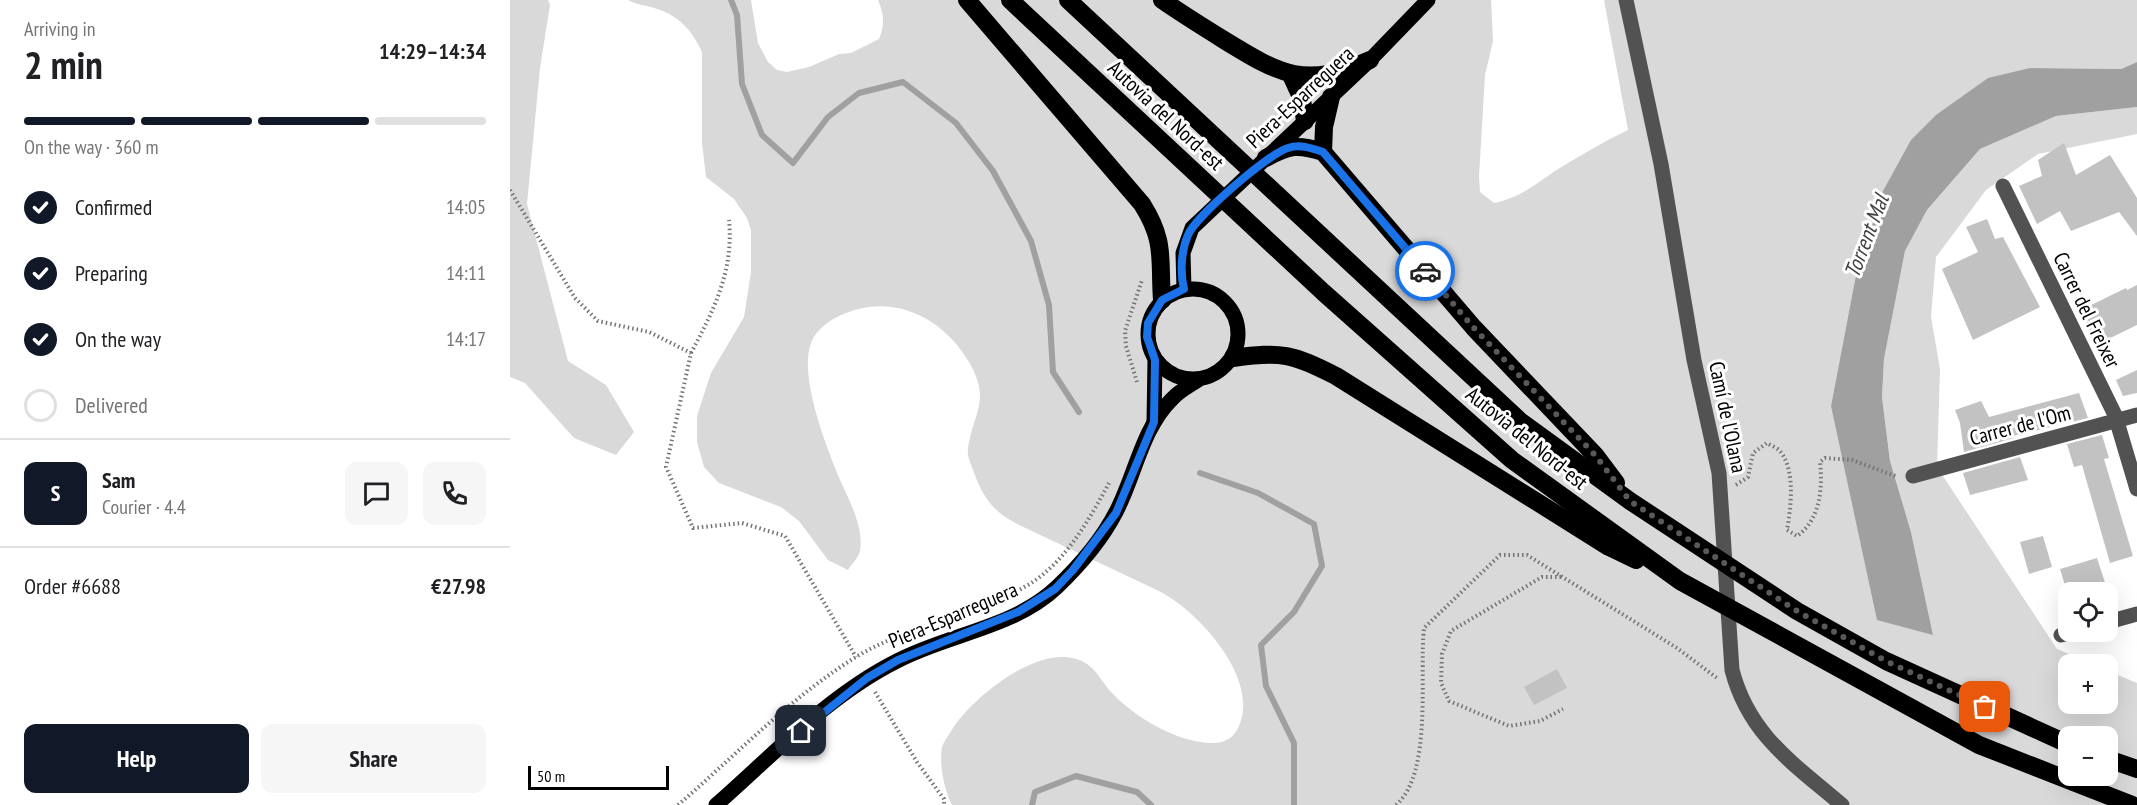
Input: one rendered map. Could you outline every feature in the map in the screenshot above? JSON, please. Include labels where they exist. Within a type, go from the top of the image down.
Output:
[{"type":"highway","points":[[967,0],[1142,204],[1154,223],[1160,242],[1162,300]]},
{"type":"highway","name":"Autovia del Nord-est","points":[[1010,0],[1323,292],[1512,460],[1680,581],[1979,745],[2132,805]]},
{"type":"highway","name":"Autovia del Nord-est","points":[[1068,0],[1512,413],[1630,501],[1797,611],[1886,661],[2058,739]]},
{"type":"highway","points":[[1162,0],[1266,66],[1291,75],[1328,76],[1342,73],[1370,60]]},
{"type":"highway","points":[[1291,75],[1302,99],[1305,121]]},
{"type":"highway","points":[[1323,152],[1324,127],[1331,97]]},
{"type":"highway","points":[[1266,158],[1289,147],[1303,145],[1323,152],[1474,328],[1595,455],[1630,501]]},
{"type":"highway","points":[[1233,358],[1262,354],[1296,356],[1336,376],[1609,547],[1680,581]]},
{"type":"highway","points":[[2118,763],[2137,770]]},
{"type":"main road","name":"Piera-Esparreguera","points":[[1184,289],[1183,253],[1187,236],[1197,222],[1370,60],[1428,0]]},
{"type":"main road","points":[[1162,300],[1184,289],[1199,289],[1214,294],[1226,302],[1239,329],[1238,344],[1233,358]]},
{"type":"main road","name":"Piera-Esparreguera","points":[[1154,422],[1155,360],[1147,337],[1148,323],[1162,300]]},
{"type":"main road","name":"Piera-Esparreguera","points":[[716,805],[835,701],[867,678],[898,660],[1018,612],[1055,589],[1088,552],[1116,513],[1154,422],[1172,399],[1198,380],[1222,370],[1233,358]]},
{"type":"main road","points":[[1155,360],[1167,372],[1179,378],[1198,380]]},
{"type":"street","name":"Camí de l'Olana","points":[[1626,0],[1661,164],[1694,360],[1720,485],[1732,669],[1740,694],[1756,726],[1784,755],[1842,805]]},
{"type":"street","name":"Carrer del Freixer","points":[[2003,186],[2116,420],[2137,489]]},
{"type":"street","name":"Carrer de l'Om","points":[[1913,476],[2137,415]]},
{"type":"street","points":[[2118,619],[2137,614]]},
{"type":"path","points":[[510,190],[575,298],[598,321],[649,332],[691,353]]},
{"type":"path","points":[[729,220],[731,241],[728,269],[710,318],[691,353],[666,467],[693,528],[742,523],[785,536],[856,657]]},
{"type":"path","points":[[1138,391],[1126,346],[1125,331],[1143,270]]},
{"type":"path","points":[[1720,485],[1737,485],[1748,477],[1753,453],[1767,443],[1780,451],[1790,476],[1791,507],[1788,530],[1797,536],[1807,530],[1818,507],[1822,477],[1820,462],[1825,458],[1852,460],[1894,476],[1913,476]]},
{"type":"path","points":[[678,805],[819,682],[856,657],[909,631],[1001,599],[1030,584],[1059,558],[1085,525],[1113,473]]},
{"type":"path","points":[[1396,805],[1401,801],[1418,765],[1422,720],[1421,660],[1424,628],[1500,555],[1527,555],[1677,648],[1740,694]]},
{"type":"path","points":[[1562,577],[1542,577],[1451,632],[1442,654],[1441,683],[1449,701],[1509,726],[1540,721],[1563,709]]},
{"type":"path","points":[[867,678],[917,762],[944,799],[945,805]]},
{"type":"shaded area","points":[[510,0],[548,0],[550,5],[540,68],[527,204],[568,361],[606,385],[634,432],[616,455],[574,438],[525,383],[510,377]]},
{"type":"shaded area","points":[[628,0],[751,0],[758,43],[768,62],[777,70],[787,72],[809,67],[839,54],[851,53],[879,39],[883,20],[878,0],[1491,0],[1493,41],[1485,75],[1479,176],[1480,192],[1494,203],[1526,190],[1600,144],[1628,130],[1604,0],[2137,0],[2137,62],[2121,69],[2030,68],[1855,280],[1831,406],[1933,635],[1911,532],[1890,461],[1882,397],[1884,359],[1905,251],[1927,210],[1980,149],[2056,116],[2137,107],[2137,134],[2038,154],[1986,190],[1936,257],[1931,317],[1940,369],[1937,467],[2057,649],[2069,654],[2058,654],[2058,714],[2118,714],[2118,675],[2137,683],[2137,805],[952,805],[942,769],[942,747],[953,728],[977,700],[1013,673],[1032,664],[1052,658],[1070,658],[1087,664],[1111,692],[1132,711],[1172,734],[1201,742],[1223,741],[1235,733],[1243,707],[1241,687],[1222,648],[1191,614],[1174,601],[1159,591],[1017,524],[994,508],[980,488],[968,454],[980,396],[976,375],[958,346],[945,332],[914,313],[878,306],[841,315],[818,331],[810,346],[809,377],[816,414],[860,533],[859,553],[848,570],[828,560],[799,521],[781,507],[719,483],[704,467],[697,442],[697,416],[711,373],[744,317],[751,272],[751,230],[747,218],[734,199],[706,177],[702,143],[702,52],[698,43],[682,23],[660,10]]},
{"type":"shaded area","points":[[2137,62],[2137,107],[2056,116],[1980,149],[1927,210],[1905,251],[1884,359],[1882,397],[1890,461],[1911,532],[1933,635],[1877,620],[1831,406],[1855,280],[1883,191],[1911,140],[1936,115],[1988,78],[2030,68],[2121,69]]},
{"type":"building","points":[[2064,143],[2076,175],[2110,155],[2137,198],[2137,236],[2119,212],[2071,231],[2060,211],[2037,224],[2019,186],[2042,176],[2038,160]]},
{"type":"building","points":[[1987,219],[1995,239],[2003,237],[2040,307],[1973,340],[1942,269],[1978,252],[1966,227]]},
{"type":"building","points":[[2137,285],[2137,325],[2100,343],[2091,334],[2084,319],[2083,309]]},
{"type":"building","points":[[2137,370],[2137,393],[2123,396],[2116,380]]},
{"type":"building","points":[[2079,393],[2088,418],[2013,436],[2014,438],[1964,452],[1960,423],[1955,410],[1981,401],[1989,417]]},
{"type":"building","points":[[2102,435],[2109,458],[2104,459],[2133,556],[2110,563],[2082,465],[2074,467],[2067,444]]},
{"type":"building","points":[[2020,457],[2028,480],[1970,495],[1963,473]]},
{"type":"building","points":[[2043,536],[2052,567],[2029,574],[2020,542]]},
{"type":"building","points":[[2097,558],[2105,582],[2064,582],[2060,569]]},
{"type":"building","points":[[1557,669],[1567,688],[1534,705],[1524,687]]},
{"type":"waterway","points":[[731,0],[737,15],[742,84],[762,135],[793,163],[828,117],[859,93],[903,82],[956,123],[993,171],[1031,241],[1049,305],[1053,372],[1079,412]]},
{"type":"waterway","points":[[1200,473],[1258,493],[1314,524],[1322,566],[1294,612],[1261,645],[1266,686],[1294,743],[1294,805]]},
{"type":"waterway","points":[[1032,805],[1035,792],[1076,776],[1137,792],[1151,805]]},
{"type":"way so far","points":[[1425,271],[1474,328],[1595,455],[1630,501],[1797,611],[1886,661],[1985,707]]},
{"type":"route","points":[[801,731],[835,701],[867,678],[898,660],[1018,612],[1055,589],[1088,552],[1116,513],[1154,422],[1155,360],[1147,337],[1148,323],[1162,300],[1184,289],[1183,253],[1187,236],[1197,222],[1266,158],[1289,147],[1303,145],[1323,152],[1425,271]]},
{"type":"water label","name":"Torrent Mal","points":[[1866,236]]}]
